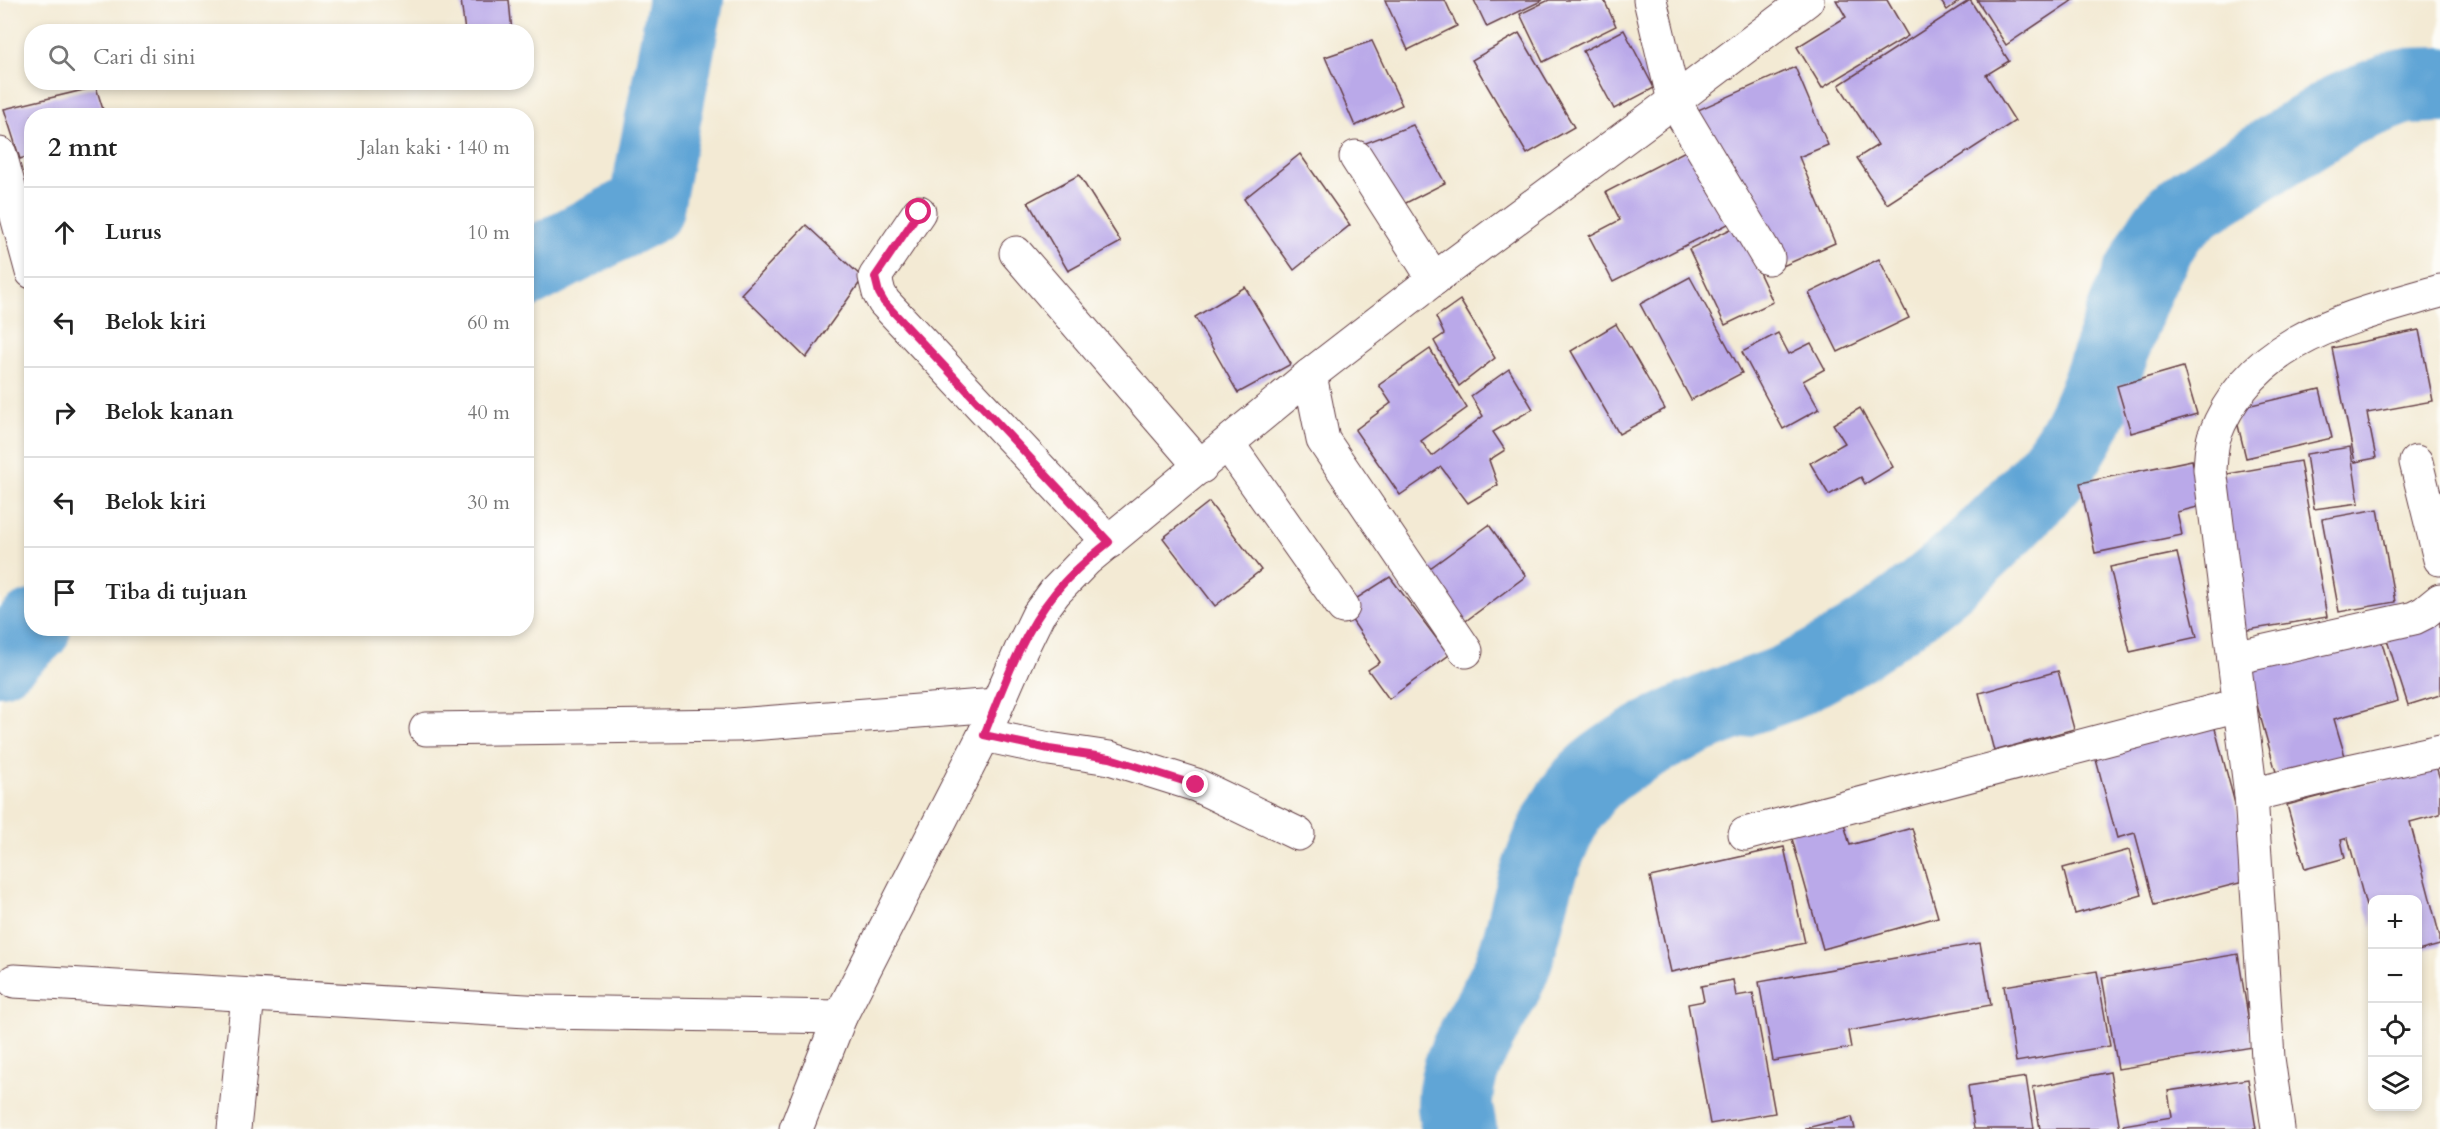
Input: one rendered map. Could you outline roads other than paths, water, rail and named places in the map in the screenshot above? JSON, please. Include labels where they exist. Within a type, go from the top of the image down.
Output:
[{"type":"street","points":[[1650,0],[1674,101],[1768,258]]},
{"type":"street","points":[[796,1129],[840,1017],[984,735],[1038,615],[1055,592],[1086,560],[1310,375],[1434,279],[1807,0]]},
{"type":"street","points":[[0,154],[24,242]]},
{"type":"street","points":[[1356,157],[1434,279]]},
{"type":"street","points":[[919,212],[875,277],[884,302],[1109,542]]},
{"type":"street","points":[[1016,253],[1201,467]]},
{"type":"street","points":[[2278,1129],[2268,1058],[2251,795],[2210,469],[2213,439],[2230,405],[2248,378],[2271,357],[2333,324],[2440,291]]},
{"type":"street","points":[[1310,375],[1323,440],[1466,651]]},
{"type":"street","points":[[1228,444],[1343,607]]},
{"type":"street","points":[[2416,462],[2440,559]]},
{"type":"street","points":[[2234,658],[2414,618],[2440,600]]},
{"type":"street","points":[[426,729],[737,725],[996,705]]},
{"type":"street","points":[[1745,834],[2238,705]]},
{"type":"street","points":[[984,735],[1049,749],[1110,758],[1196,785],[1298,834]]},
{"type":"street","points":[[2251,795],[2440,752]]},
{"type":"street","points":[[14,981],[543,1012],[840,1017]]},
{"type":"street","points":[[234,1129],[248,996]]},
{"type":"waterway","points":[[534,266],[646,207],[686,0]]},
{"type":"waterway","points":[[1459,1129],[1455,1104],[1461,1069],[1510,972],[1536,881],[1554,834],[1566,811],[1593,777],[1630,750],[1675,726],[1784,684],[1826,662],[1862,640],[1929,591],[1992,535],[2049,475],[2067,452],[2093,401],[2134,291],[2164,232],[2172,222],[2196,202],[2345,109],[2404,86],[2440,85]]},
{"type":"waterway","points":[[0,658],[24,636]]}]
